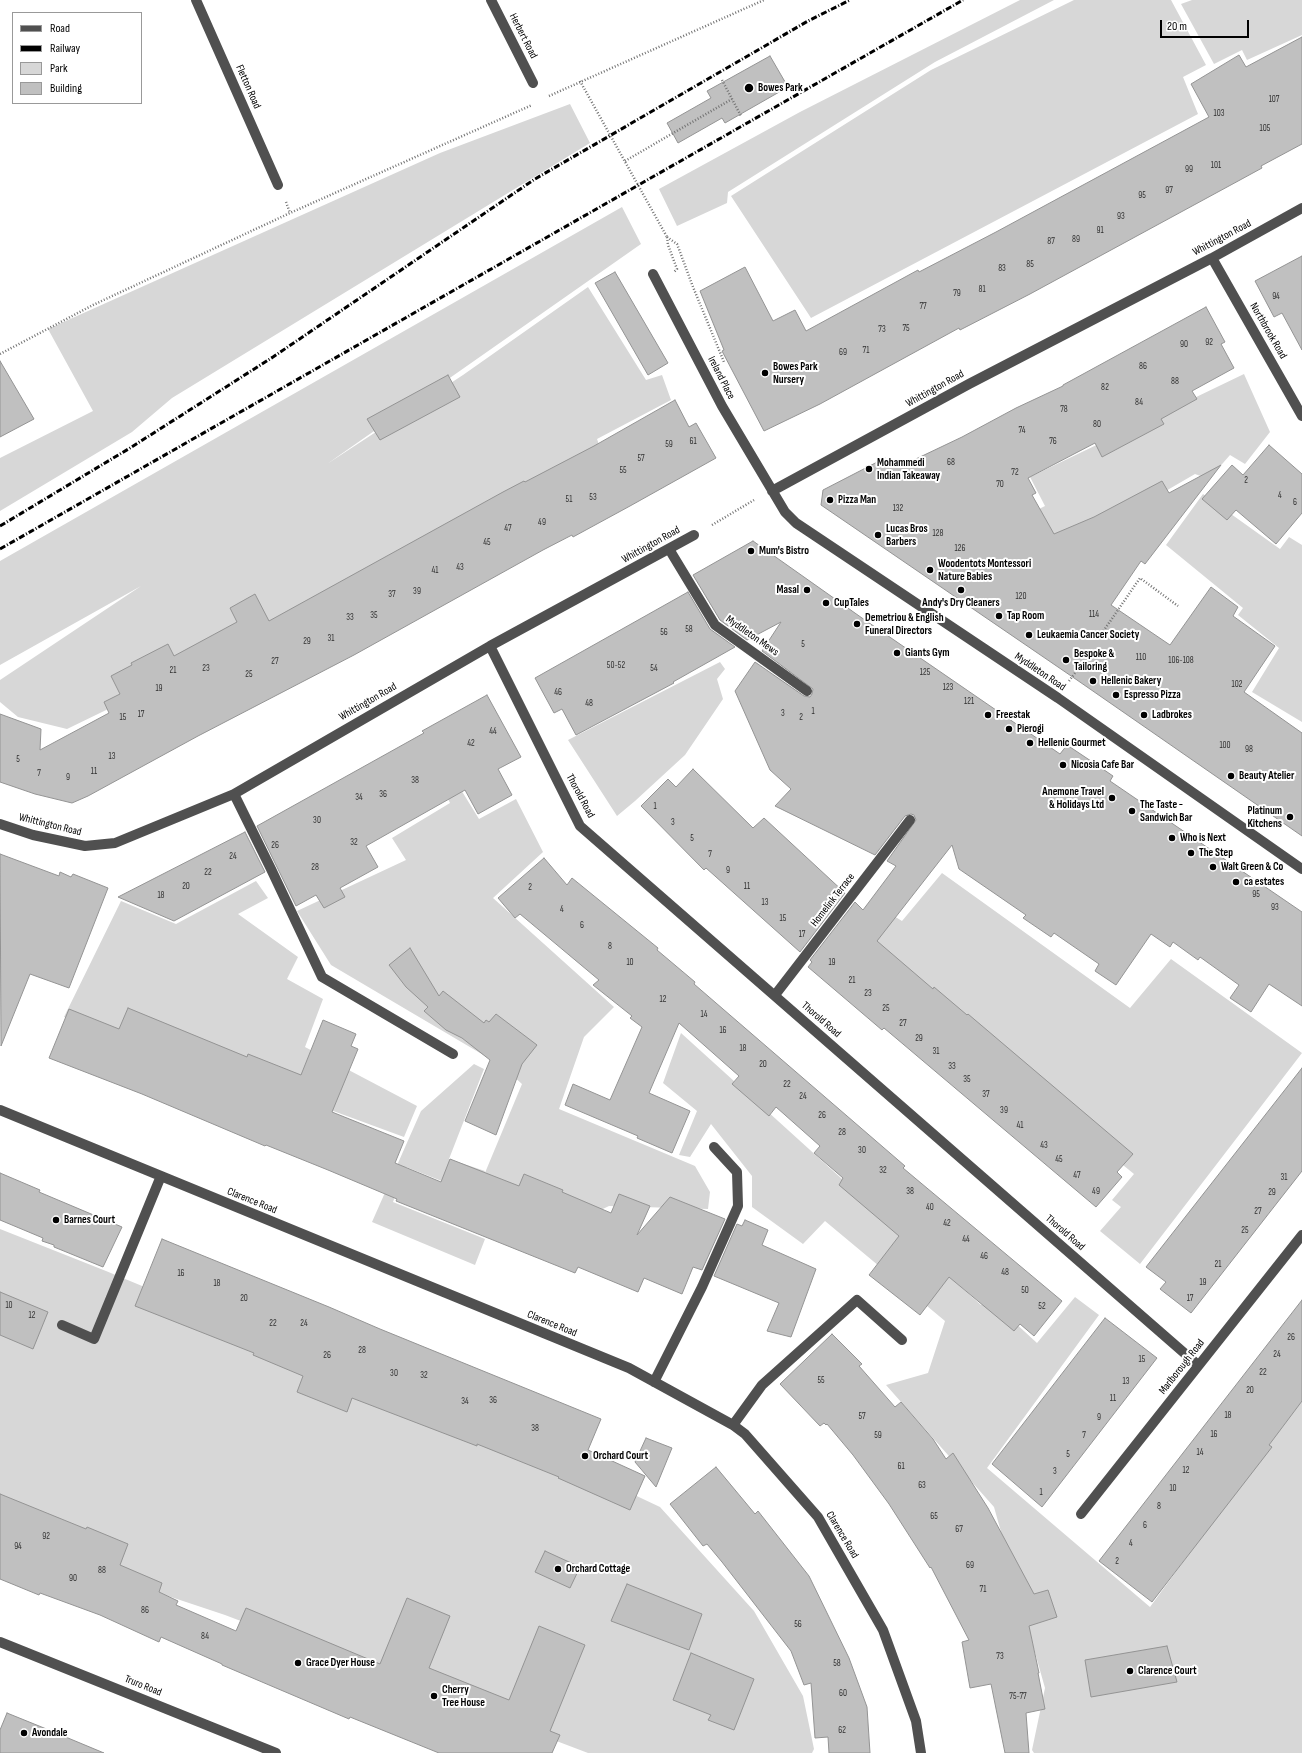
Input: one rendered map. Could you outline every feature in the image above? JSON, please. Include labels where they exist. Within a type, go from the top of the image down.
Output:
[{"type":"street","name":"Fletton Road","points":[[196,0],[278,184]]},
{"type":"street","name":"Herbert Road","points":[[491,0],[533,83]]},
{"type":"street","name":"Whittington Road","points":[[772,491],[969,384],[1212,258],[1302,208]]},
{"type":"street","name":"Northbrook Road","points":[[1212,258],[1302,416]]},
{"type":"street","name":"Ireland Place","points":[[653,274],[722,406],[772,491]]},
{"type":"street","name":"Myddleton Road","points":[[772,491],[785,512],[796,523],[1058,698],[1302,868]]},
{"type":"street","name":"Whittington Road","points":[[0,824],[33,835],[85,846],[115,842],[234,794],[490,646],[694,535]]},
{"type":"street","name":"Myddleton Mews","points":[[669,549],[715,625],[807,691]]},
{"type":"street","name":"Thorold Road","points":[[490,646],[580,826],[1198,1366]]},
{"type":"street","points":[[234,794],[322,977],[453,1054]]},
{"type":"street","name":"Homelink Terrace","points":[[775,995],[910,820]]},
{"type":"street","name":"Clarence Road","points":[[0,1110],[629,1368],[733,1425],[745,1434],[818,1517],[883,1630],[916,1721],[921,1753]]},
{"type":"street","points":[[654,1382],[702,1287],[738,1206],[737,1172],[714,1147]]},
{"type":"street","points":[[62,1325],[94,1339],[161,1176]]},
{"type":"street","name":"Marlborough Road","points":[[1081,1514],[1302,1236]]},
{"type":"street","points":[[733,1425],[762,1385],[857,1300],[902,1340]]},
{"type":"street","name":"Truro Road","points":[[0,1642],[276,1753]]},
{"type":"path","points":[[547,97],[764,0]]},
{"type":"path","points":[[722,80],[741,116]]},
{"type":"path","points":[[580,81],[667,237],[668,245],[677,269]]},
{"type":"path","points":[[625,161],[732,99]]},
{"type":"path","points":[[0,354],[93,305],[262,226],[534,104]]},
{"type":"path","points":[[667,237],[677,244],[693,287],[724,359],[723,367]]},
{"type":"path","name":"Whittington Road","points":[[694,535],[772,491]]},
{"type":"path","points":[[1100,636],[1140,578],[1178,606]]},
{"type":"green space","points":[[1020,0],[1054,0],[935,62],[728,192],[727,203],[677,226],[659,189],[800,112]]},
{"type":"green space","points":[[1074,0],[1171,0],[1206,65],[1183,77],[1198,114],[811,318],[731,196],[931,70]]},
{"type":"green space","points":[[1192,0],[1302,0],[1302,35],[1247,60],[1242,50],[1214,64],[1181,4]]},
{"type":"green space","points":[[570,104],[590,143],[172,398],[132,432],[0,511],[0,458],[93,411],[48,329],[440,153]]},
{"type":"green space","points":[[622,207],[641,244],[327,464],[463,375],[588,287],[646,380],[662,375],[671,400],[597,439],[607,467],[67,729],[18,717],[0,702],[0,680],[141,586],[0,665],[0,561]]},
{"type":"green space","points":[[1244,374],[1270,432],[1245,464],[1230,455],[1209,479],[1195,474],[1095,532],[1081,568],[1009,524],[1045,506],[1030,477]]},
{"type":"green space","points":[[1203,494],[1280,549],[1289,537],[1302,545],[1302,722],[1252,692],[1279,648],[1238,615],[1243,608],[1166,545]]},
{"type":"green space","points":[[720,662],[725,669],[717,679],[723,699],[685,755],[617,816],[568,740]]},
{"type":"green space","points":[[450,772],[479,819],[516,799],[543,852],[493,898],[614,1007],[584,1037],[559,1109],[695,1166],[710,1192],[708,1209],[609,1206],[565,1227],[477,1192],[522,1084],[502,1066],[331,965],[297,911],[406,860],[392,838],[450,803],[438,778]]},
{"type":"green space","points":[[942,873],[1130,1008],[1171,959],[1302,1053],[1140,1264],[1100,1231],[1121,1207],[1112,1200],[1134,1174],[861,949],[873,903],[902,921]]},
{"type":"green space","points":[[256,881],[268,898],[238,914],[298,957],[287,979],[323,999],[305,1047],[417,1106],[404,1137],[336,1112],[112,1036],[64,1017],[121,901],[176,924]]},
{"type":"green space","points":[[681,1033],[981,1305],[988,1298],[1037,1343],[1075,1297],[1099,1315],[987,1468],[1150,1607],[1302,1400],[1302,1753],[1034,1753],[1032,1750],[1045,1688],[994,1507],[886,1385],[928,1373],[945,1321],[825,1221],[803,1244],[752,1207],[752,1176],[711,1124],[690,1157],[679,1155],[697,1111],[663,1083]]},
{"type":"green space","points":[[474,1064],[484,1069],[449,1159],[485,1171],[475,1194],[406,1167],[393,1202],[485,1239],[475,1265],[372,1222],[421,1111]]},
{"type":"green space","points":[[0,1229],[106,1271],[556,1458],[660,1507],[754,1611],[803,1696],[814,1749],[812,1753],[588,1753],[225,1615],[0,1540]]},
{"type":"building","points":[[1302,37],[1302,144],[1261,166],[1262,168],[1030,294],[960,330],[959,328],[820,404],[764,431],[722,351],[724,350],[700,291],[745,267],[773,321],[795,310],[806,331],[918,270],[919,272],[996,232],[1209,117],[1191,84],[1239,55],[1246,67]]},
{"type":"building","points":[[770,56],[788,87],[725,123],[722,118],[678,143],[667,123],[711,98],[707,91]]},
{"type":"building","points":[[1302,256],[1302,350],[1282,313],[1274,317],[1255,281]]},
{"type":"building","points":[[615,272],[668,363],[648,375],[595,283]]},
{"type":"building","points":[[1206,307],[1225,342],[1221,344],[1234,368],[1192,391],[1197,399],[1161,419],[1164,424],[1102,457],[1095,443],[1028,478],[1036,493],[1032,495],[1054,534],[1094,517],[1162,481],[1169,493],[1221,465],[1145,564],[1141,561],[1111,605],[1170,645],[1211,587],[1238,607],[1233,616],[1275,646],[1244,692],[1302,733],[1302,836],[821,505],[823,490],[885,458],[899,467],[1063,386]]},
{"type":"building","points":[[0,361],[34,419],[0,437]]},
{"type":"building","points":[[448,375],[460,397],[380,440],[367,419]]},
{"type":"building","points":[[675,400],[689,427],[696,423],[716,458],[573,537],[572,535],[543,550],[354,655],[198,736],[88,796],[72,803],[35,794],[0,782],[0,714],[41,729],[40,750],[109,713],[104,702],[120,694],[111,676],[132,665],[131,663],[168,644],[174,656],[237,622],[230,608],[255,594],[269,621],[503,492],[594,446]]},
{"type":"building","points":[[1269,445],[1302,474],[1302,513],[1276,544],[1236,510],[1227,520],[1202,499],[1232,465],[1243,475]]},
{"type":"building","points":[[753,541],[1060,754],[1067,745],[1091,761],[1113,776],[1110,781],[1302,912],[1302,1006],[1269,984],[1251,1012],[1230,998],[1239,985],[1200,957],[1198,960],[1173,942],[1170,947],[1151,934],[1116,985],[1095,971],[1099,964],[1054,933],[1051,937],[1023,918],[1026,915],[959,869],[952,845],[877,941],[933,989],[934,987],[967,1015],[968,1014],[1133,1154],[1117,1172],[1122,1177],[1096,1207],[884,1028],[882,1030],[808,967],[812,962],[810,960],[855,902],[863,910],[896,866],[887,861],[916,820],[914,815],[911,814],[905,816],[875,855],[775,806],[791,789],[770,770],[735,691],[755,662],[804,696],[810,697],[813,689],[762,651],[781,622],[747,640],[720,620],[693,575]]},
{"type":"building","points":[[688,592],[710,629],[735,647],[673,682],[674,683],[576,735],[562,709],[554,713],[535,678]]},
{"type":"building","points":[[487,695],[521,757],[498,769],[512,795],[478,814],[465,790],[366,846],[378,867],[340,888],[345,897],[324,908],[316,895],[296,906],[257,826],[424,733],[422,731]]},
{"type":"building","points":[[693,769],[753,828],[764,818],[845,893],[800,952],[706,868],[704,870],[641,806],[668,779],[676,787]]},
{"type":"building","points":[[245,832],[265,872],[174,921],[118,897]]},
{"type":"building","points":[[0,854],[59,876],[60,872],[71,877],[73,874],[108,888],[69,988],[30,974],[1,1046]]},
{"type":"building","points":[[544,858],[567,885],[572,878],[658,948],[657,950],[695,982],[694,984],[905,1166],[903,1168],[1062,1301],[1034,1336],[1020,1324],[1014,1331],[949,1277],[920,1315],[869,1275],[899,1236],[839,1185],[843,1178],[814,1153],[820,1146],[776,1107],[769,1116],[732,1084],[739,1076],[679,1023],[649,1093],[690,1111],[672,1153],[637,1138],[638,1136],[565,1105],[573,1084],[610,1100],[642,1027],[630,1018],[632,1016],[593,985],[599,980],[520,914],[515,918],[498,898]]},
{"type":"building","points":[[410,948],[439,996],[443,991],[484,1023],[486,1020],[489,1022],[496,1014],[537,1045],[522,1064],[496,1135],[465,1121],[490,1060],[462,1038],[446,1030],[424,1011],[428,1007],[406,987],[389,965]]},
{"type":"building","points":[[128,1008],[247,1057],[248,1054],[301,1075],[323,1020],[356,1034],[351,1046],[358,1049],[332,1112],[404,1141],[395,1163],[441,1182],[450,1159],[519,1186],[524,1174],[563,1190],[562,1192],[611,1213],[619,1194],[650,1206],[637,1235],[670,1197],[725,1219],[702,1270],[693,1267],[682,1294],[644,1278],[638,1292],[578,1267],[575,1273],[396,1201],[397,1199],[328,1170],[266,1145],[265,1146],[142,1094],[49,1058],[69,1009],[119,1029]]},
{"type":"building","points":[[1302,1068],[1302,1171],[1191,1313],[1160,1289],[1166,1282],[1146,1267]]},
{"type":"building","name":"Barnes Court","points":[[0,1173],[40,1190],[39,1192],[122,1227],[103,1267],[54,1247],[54,1245],[42,1241],[43,1238],[0,1220]]},
{"type":"building","points":[[745,1220],[768,1230],[762,1245],[816,1269],[791,1337],[767,1331],[779,1303],[714,1276],[737,1224],[742,1226]]},
{"type":"building","points":[[162,1239],[601,1419],[588,1450],[645,1476],[630,1510],[558,1478],[559,1477],[477,1444],[477,1446],[352,1398],[347,1412],[297,1392],[303,1376],[253,1355],[254,1353],[135,1306]]},
{"type":"building","points":[[0,1292],[48,1312],[33,1349],[0,1335]]},
{"type":"building","points":[[1302,1300],[1302,1401],[1269,1445],[1272,1447],[1152,1602],[1099,1561]]},
{"type":"building","points":[[1105,1318],[1157,1358],[1042,1507],[992,1464]]},
{"type":"building","points":[[832,1334],[862,1364],[859,1366],[895,1407],[901,1402],[933,1439],[946,1459],[953,1453],[988,1508],[1034,1594],[1048,1590],[1057,1617],[1029,1626],[1045,1709],[1026,1713],[1029,1753],[1005,1753],[991,1684],[970,1688],[962,1642],[969,1640],[931,1567],[930,1568],[889,1504],[853,1455],[827,1424],[826,1425],[824,1423],[820,1426],[780,1384]]},
{"type":"building","points":[[646,1438],[672,1448],[656,1487],[635,1462]]},
{"type":"building","points":[[716,1467],[755,1514],[758,1511],[809,1576],[849,1658],[867,1707],[870,1753],[829,1753],[828,1737],[815,1738],[811,1683],[804,1685],[791,1651],[722,1562],[707,1544],[703,1546],[670,1504]]},
{"type":"building","points":[[0,1494],[86,1529],[87,1527],[128,1544],[120,1565],[162,1583],[159,1592],[178,1601],[176,1605],[236,1631],[246,1608],[380,1664],[407,1598],[450,1616],[429,1668],[509,1700],[539,1626],[585,1645],[550,1731],[560,1735],[552,1753],[439,1753],[350,1717],[349,1719],[222,1665],[161,1637],[159,1642],[100,1615],[40,1593],[39,1595],[0,1579]]},
{"type":"building","name":"Orchard Cottage","points":[[545,1551],[580,1567],[570,1588],[535,1572]]},
{"type":"building","points":[[627,1584],[702,1614],[689,1650],[611,1621]]},
{"type":"building","name":"Clarence Court","points":[[1167,1646],[1177,1682],[1091,1697],[1085,1660]]},
{"type":"building","points":[[691,1653],[754,1679],[734,1730],[708,1720],[711,1715],[673,1700]]},
{"type":"building","name":"Avondale","points":[[7,1713],[104,1753],[0,1753],[0,1730]]},
{"type":"railway","points":[[0,526],[130,448],[273,357],[535,179],[808,21],[850,0]]},
{"type":"railway","points":[[0,549],[963,0]]},
{"type":"place","name":"Bowes Park","points":[[749,88]]},
{"type":"place","name":"Bowes Park Nursery","points":[[765,373]]},
{"type":"place","name":"Mohammedi Indian Takeaway","points":[[869,469]]},
{"type":"place","name":"Pizza Man","points":[[830,500]]},
{"type":"place","name":"Lucas Bros Barbers","points":[[878,535]]},
{"type":"place","name":"Mum's Bistro","points":[[751,551]]},
{"type":"place","name":"Woodentots Montessori Nature Babies","points":[[930,570]]},
{"type":"place","name":"Masal","points":[[807,590]]},
{"type":"place","name":"Andy's Dry Cleaners","points":[[961,590]]},
{"type":"place","name":"CupTales","points":[[826,603]]},
{"type":"place","name":"Tap Room","points":[[999,616]]},
{"type":"place","name":"Demetriou & English Funeral Directors","points":[[857,624]]},
{"type":"place","name":"Leukaemia Cancer Society","points":[[1029,635]]},
{"type":"place","name":"Giants Gym","points":[[897,653]]},
{"type":"place","name":"Bespoke & Tailoring","points":[[1066,660]]},
{"type":"place","name":"Hellenic Bakery","points":[[1093,681]]},
{"type":"place","name":"Espresso Pizza","points":[[1116,695]]},
{"type":"place","name":"Freestak","points":[[988,715]]},
{"type":"place","name":"Ladbrokes","points":[[1144,715]]},
{"type":"place","name":"Pierogi","points":[[1009,729]]},
{"type":"place","name":"Hellenic Gourmet","points":[[1030,743]]},
{"type":"place","name":"Nicosia Cafe Bar","points":[[1063,765]]},
{"type":"place","name":"Beauty Atelier","points":[[1231,776]]},
{"type":"place","name":"Anemone Travel & Holidays Ltd","points":[[1112,798]]},
{"type":"place","name":"The Taste - Sandwich Bar","points":[[1132,811]]},
{"type":"place","name":"Platinum Kitchens","points":[[1290,817]]},
{"type":"place","name":"Who is Next","points":[[1172,838]]},
{"type":"place","name":"The Step","points":[[1191,853]]},
{"type":"place","name":"Walt Green & Co","points":[[1213,867]]},
{"type":"place","name":"ca estates","points":[[1236,882]]},
{"type":"place","name":"Barnes Court","points":[[56,1220]]},
{"type":"place","name":"Orchard Court","points":[[585,1456]]},
{"type":"place","name":"Orchard Cottage","points":[[558,1569]]},
{"type":"place","name":"Grace Dyer House","points":[[298,1663]]},
{"type":"place","name":"Clarence Court","points":[[1130,1671]]},
{"type":"place","name":"Cherry Tree House","points":[[434,1696]]},
{"type":"place","name":"Avondale","points":[[24,1733]]}]
